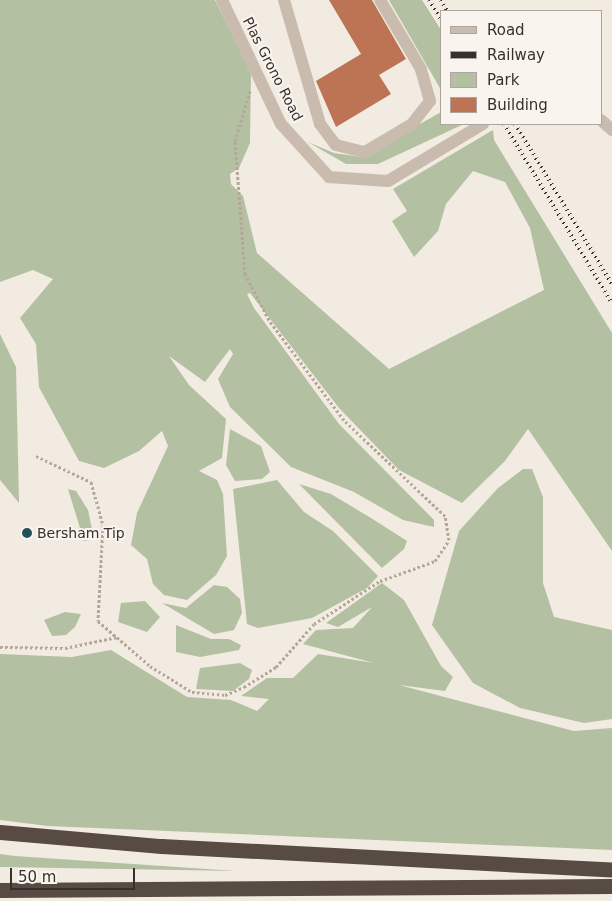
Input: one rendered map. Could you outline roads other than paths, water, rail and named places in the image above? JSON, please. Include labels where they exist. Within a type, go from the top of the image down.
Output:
[{"type":"highway","points":[[0,832],[161,846],[612,870]]},
{"type":"highway","points":[[0,890],[612,886]]},
{"type":"street","name":"Plas Grono Road","points":[[222,0],[281,124],[328,177],[388,181],[481,125]]},
{"type":"street","points":[[284,0],[320,124],[336,145],[365,152],[412,124],[430,101],[421,68],[380,0]]},
{"type":"street","points":[[602,121],[612,130]]},
{"type":"railway","points":[[429,0],[440,17]]},
{"type":"railway","points":[[441,0],[446,10]]},
{"type":"railway","points":[[505,125],[612,303]]},
{"type":"railway","points":[[516,125],[612,284]]},
{"type":"place","name":"Bersham Tip","points":[[27,533]]}]
